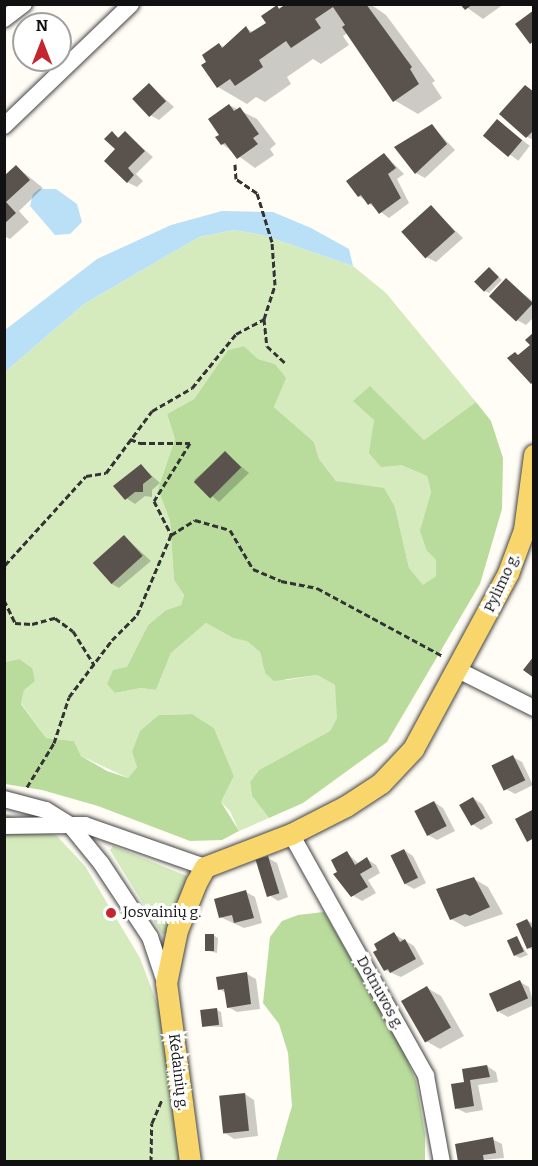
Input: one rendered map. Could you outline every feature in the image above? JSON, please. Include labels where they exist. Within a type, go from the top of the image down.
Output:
[{"type":"main road","name":"Pylimo g.","points":[[460,667],[518,548],[534,455]]},
{"type":"main road","points":[[166,983],[186,904],[205,867],[291,834],[346,806],[399,767],[460,667]]},
{"type":"main road","name":"Kėdainių g.","points":[[166,983],[190,1161]]},
{"type":"street","points":[[4,19],[24,4]]},
{"type":"street","points":[[4,126],[131,4]]},
{"type":"street","points":[[460,667],[534,708]]},
{"type":"street","points":[[11,800],[46,810],[70,825],[145,929],[166,983]]},
{"type":"street","points":[[4,826],[85,825],[205,867]]},
{"type":"street","name":"Dotnuvos g.","points":[[291,834],[426,1076],[442,1161]]},
{"type":"path","points":[[235,164],[236,180],[257,193],[272,242],[275,285],[264,319],[267,346],[286,364]]},
{"type":"path","points":[[4,573],[5,565],[86,477],[106,473],[152,411],[192,388],[236,334],[264,319]]},
{"type":"path","points":[[130,439],[140,443],[190,443],[154,501],[171,535]]},
{"type":"path","points":[[11,800],[54,742],[69,697],[94,664],[137,615],[171,535],[195,520],[230,530],[253,569],[281,581],[317,588],[460,667]]},
{"type":"path","points":[[4,600],[15,623],[32,624],[55,618],[73,631],[94,664]]},
{"type":"path","points":[[151,1161],[152,1123],[165,1094]]},
{"type":"green space","points":[[234,230],[263,235],[353,266],[386,293],[476,402],[424,440],[370,387],[365,410],[374,420],[373,434],[401,465],[427,476],[431,492],[426,511],[427,551],[436,560],[436,576],[423,586],[409,568],[395,507],[358,485],[336,481],[319,459],[314,442],[274,407],[285,378],[275,364],[258,359],[244,346],[228,350],[194,399],[167,414],[175,439],[158,489],[170,521],[174,580],[184,595],[181,605],[166,610],[148,625],[115,693],[141,688],[156,690],[171,653],[206,623],[233,638],[247,640],[260,652],[265,673],[287,680],[317,675],[335,685],[338,700],[337,718],[330,731],[259,770],[250,782],[252,796],[269,818],[239,831],[230,811],[221,802],[234,776],[214,728],[192,714],[159,715],[132,752],[137,767],[128,778],[81,756],[74,741],[46,738],[21,703],[24,690],[19,659],[5,662],[5,372],[84,304],[199,237]]},
{"type":"green space","points":[[244,346],[258,359],[275,364],[286,378],[274,407],[314,442],[319,459],[336,481],[384,488],[395,507],[409,568],[423,585],[436,576],[436,560],[427,551],[420,531],[431,492],[427,476],[401,465],[381,467],[369,453],[374,420],[353,401],[370,386],[424,440],[476,402],[491,421],[503,458],[502,509],[480,584],[387,742],[303,803],[269,818],[252,796],[250,782],[259,770],[330,731],[337,718],[335,685],[317,675],[274,681],[265,673],[260,652],[247,641],[233,638],[206,623],[171,653],[156,690],[141,688],[115,693],[107,684],[113,670],[127,667],[148,625],[166,610],[181,605],[184,595],[174,580],[170,521],[158,489],[175,439],[167,414],[194,399],[228,350]]},
{"type":"green space","points":[[19,659],[32,668],[35,681],[24,690],[21,704],[46,738],[74,741],[81,756],[107,771],[128,778],[137,767],[132,752],[140,731],[159,715],[192,714],[214,728],[234,776],[221,802],[239,831],[222,840],[190,841],[98,806],[42,790],[5,784],[5,662]]},
{"type":"green space","points":[[4,813],[57,836],[85,866],[140,958],[161,1014],[179,1161],[5,1161]]},
{"type":"green space","points":[[113,846],[187,876],[167,933],[162,934],[110,850]]},
{"type":"green space","points":[[324,912],[401,1046],[416,1081],[425,1134],[425,1161],[276,1161],[292,1106],[288,1053],[279,1024],[263,1003],[270,937],[282,921],[298,915]]},
{"type":"water","points":[[39,189],[56,189],[77,204],[82,222],[70,234],[55,235],[30,206],[33,194]]},
{"type":"water","points":[[222,211],[273,212],[311,228],[349,249],[353,266],[263,235],[234,230],[199,237],[84,304],[5,372],[5,330],[97,259],[171,225]]},
{"type":"building","points":[[286,4],[366,4],[412,67],[410,69],[419,84],[393,102],[342,27],[345,25],[333,7],[315,19],[321,28],[291,48],[286,41],[259,60],[263,67],[235,86],[230,79],[217,88],[201,65],[206,62],[202,55],[219,43],[222,48],[246,26],[250,33],[266,23],[261,16],[277,5],[279,9]]},
{"type":"building","points":[[460,4],[473,4],[465,10]]},
{"type":"building","points":[[534,10],[534,41],[530,44],[515,24]]},
{"type":"building","points":[[149,83],[166,101],[149,117],[132,99]]},
{"type":"building","points":[[525,85],[534,92],[534,130],[526,138],[499,114]]},
{"type":"building","points":[[229,104],[234,111],[240,107],[259,134],[253,138],[258,144],[237,159],[225,143],[221,145],[215,137],[219,135],[208,119]]},
{"type":"building","points":[[497,119],[522,140],[508,157],[483,136]]},
{"type":"building","points":[[432,124],[447,144],[415,174],[394,147]]},
{"type":"building","points":[[112,131],[118,138],[125,131],[145,151],[128,168],[134,175],[127,183],[104,161],[115,149],[104,139]]},
{"type":"building","points":[[384,153],[396,168],[388,174],[401,198],[379,214],[371,203],[368,205],[361,195],[358,197],[346,181]]},
{"type":"building","points":[[16,165],[30,180],[6,202],[16,213],[4,224],[4,176]]},
{"type":"building","points":[[431,205],[455,232],[425,259],[401,232]]},
{"type":"building","points":[[489,267],[499,277],[484,292],[474,282]]},
{"type":"building","points":[[506,278],[533,303],[516,322],[489,296]]},
{"type":"building","points":[[534,332],[534,381],[531,384],[507,358],[515,352],[518,355],[530,345],[525,340]]},
{"type":"building","points":[[225,451],[241,467],[210,498],[194,482]]},
{"type":"building","points":[[141,464],[152,477],[143,484],[143,492],[135,492],[125,500],[113,486]]},
{"type":"building","points":[[124,535],[143,556],[112,584],[93,563]]},
{"type":"building","points":[[534,656],[534,678],[523,670]]},
{"type":"building","points":[[513,755],[525,780],[504,791],[491,766]]},
{"type":"building","points":[[473,797],[485,818],[471,826],[459,805]]},
{"type":"building","points":[[434,801],[447,826],[427,836],[414,811]]},
{"type":"building","points":[[534,809],[534,838],[527,842],[515,819]]},
{"type":"building","points":[[404,849],[418,878],[405,884],[391,856]]},
{"type":"building","points":[[347,851],[355,865],[367,857],[372,867],[360,874],[368,887],[351,897],[333,874],[337,872],[331,860]]},
{"type":"building","points":[[268,856],[279,893],[267,897],[256,860]]},
{"type":"building","points":[[474,877],[490,907],[470,916],[465,914],[450,920],[436,889]]},
{"type":"building","points":[[246,890],[254,918],[234,923],[232,915],[219,918],[214,899]]},
{"type":"building","points":[[527,919],[534,932],[534,946],[527,949],[516,924]]},
{"type":"building","points":[[394,932],[400,942],[405,939],[416,959],[390,973],[388,969],[384,971],[373,952],[377,950],[374,944]]},
{"type":"building","points":[[205,934],[214,934],[214,951],[205,951]]},
{"type":"building","points":[[517,936],[524,952],[514,956],[507,940]]},
{"type":"building","points":[[247,972],[251,1004],[227,1008],[224,989],[218,990],[216,977]]},
{"type":"building","points":[[520,980],[528,998],[497,1012],[489,994]]},
{"type":"building","points":[[427,986],[451,1028],[425,1043],[401,1001]]},
{"type":"building","points":[[217,1008],[219,1025],[202,1027],[200,1010]]},
{"type":"building","points":[[487,1065],[490,1077],[470,1080],[474,1106],[455,1109],[451,1084],[464,1082],[462,1069]]},
{"type":"building","points":[[245,1093],[249,1131],[223,1134],[219,1096]]},
{"type":"building","points":[[493,1137],[496,1153],[483,1155],[484,1162],[458,1162],[455,1144]]},
{"type":"place","name":"Josvainių g.","points":[[111,913]]}]
